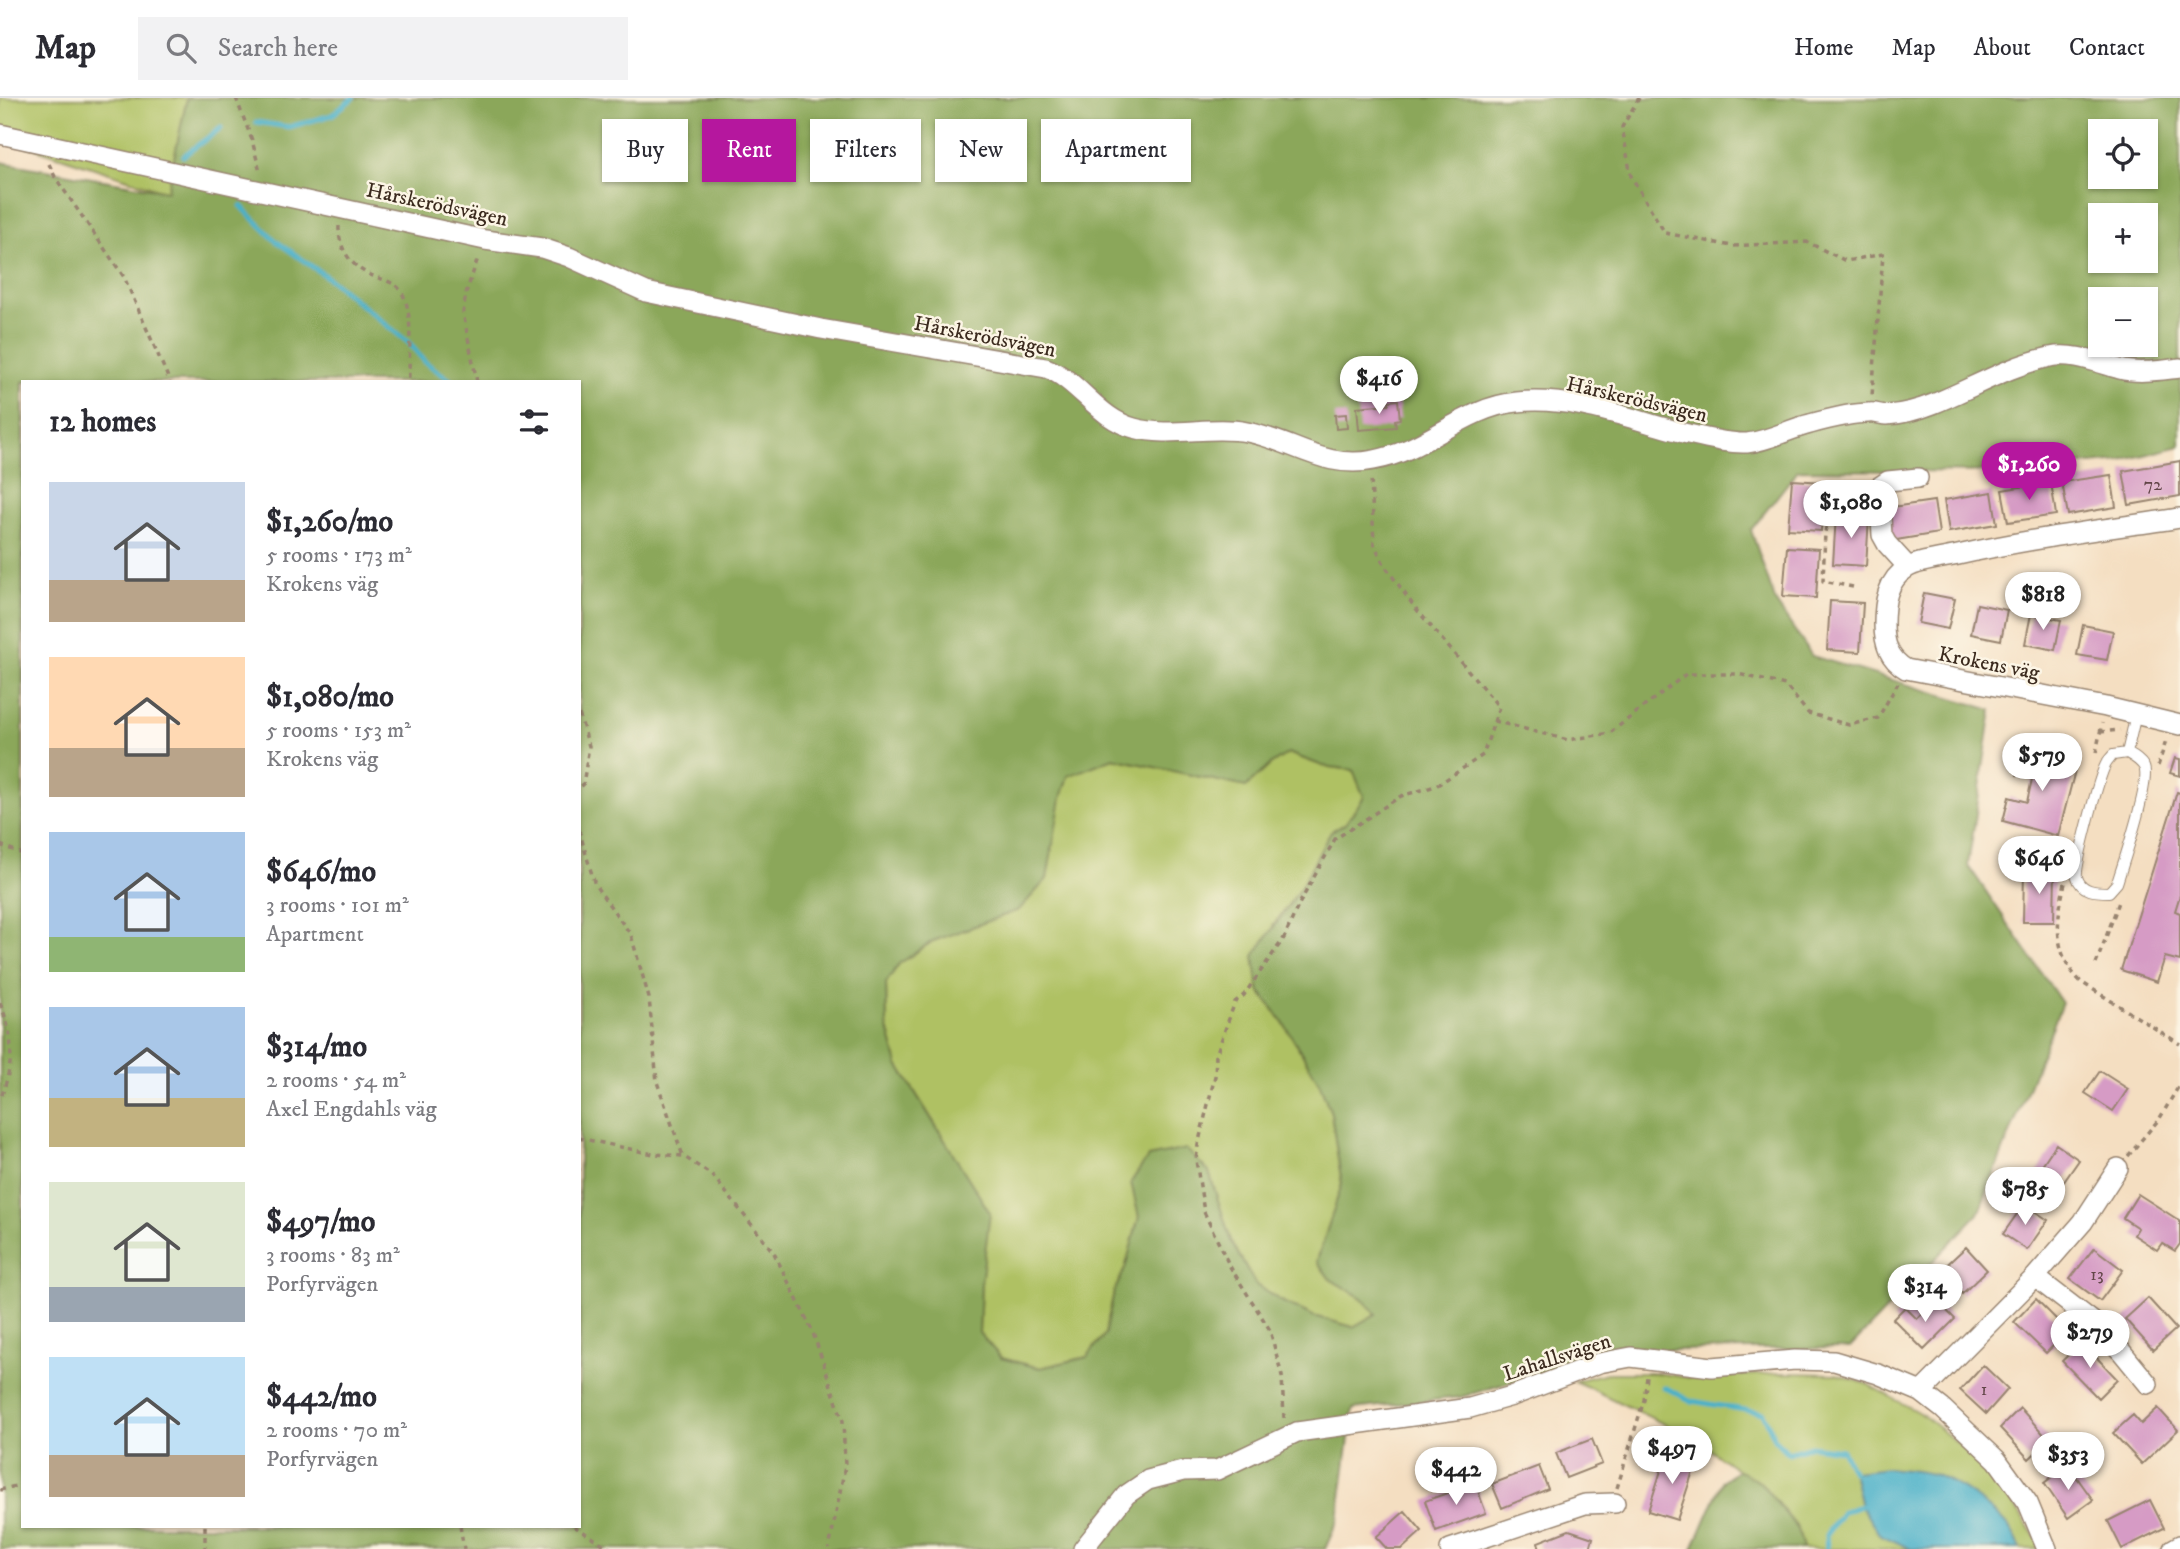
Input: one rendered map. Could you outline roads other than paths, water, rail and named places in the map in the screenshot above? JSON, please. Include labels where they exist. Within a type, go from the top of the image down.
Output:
[{"type":"street","name":"Hårskerödsvägen","points":[[0,134],[485,240],[542,248],[569,257],[646,292],[821,329],[1046,368],[1067,379],[1108,417],[1134,428],[1166,432],[1219,429],[1247,432],[1275,439],[1335,462],[1371,461],[1398,455],[1464,418],[1494,406],[1518,402],[1586,406],[1705,438],[1748,443],[1778,436],[1809,424],[1871,412],[1883,416],[1909,412],[1933,404],[2001,371],[2054,356],[2084,358],[2136,371],[2180,368]]},
{"type":"street","points":[[1918,478],[1883,483],[1879,487],[1882,535],[1908,567],[2009,544],[2180,518]]},
{"type":"street","name":"Krokens väg","points":[[1908,567],[1894,579],[1886,595],[1884,634],[1895,663],[1906,669],[2180,725]]},
{"type":"street","points":[[1921,1392],[2035,1277],[2083,1222],[2118,1168]]},
{"type":"street","points":[[2035,1277],[2092,1321],[2121,1350],[2148,1384]]},
{"type":"street","name":"Lahallsvägen","points":[[1083,1549],[1119,1502],[1147,1480],[1183,1471],[1217,1470],[1284,1436],[1323,1426],[1394,1420],[1470,1408],[1512,1396],[1599,1363],[1632,1357],[1712,1367],[1795,1360],[1834,1361],[1878,1374],[1921,1392],[1943,1409],[1997,1461],[2028,1503],[2048,1549]]},
{"type":"street","points":[[1450,1549],[1585,1504],[1615,1503]]},
{"type":"street","points":[[2173,1549],[2180,1545]]},
{"type":"lane","points":[[2127,753],[2136,714]]},
{"type":"lane","points":[[2127,753],[2137,759],[2144,768],[2144,788],[2117,883],[2109,891],[2095,892],[2082,886],[2076,875],[2087,825],[2106,764],[2113,755],[2127,753]]},
{"type":"water","points":[[1887,1468],[1935,1475],[1963,1489],[1999,1517],[2009,1528],[2020,1549],[1911,1549],[1879,1534],[1861,1506],[1853,1472]]},
{"type":"waterway","points":[[256,122],[289,127],[332,115],[353,98]]},
{"type":"waterway","points":[[183,156],[221,128]]},
{"type":"waterway","points":[[241,206],[276,241],[324,275],[409,343],[425,362],[450,380]]},
{"type":"waterway","points":[[1664,1387],[1692,1401],[1763,1413],[1775,1439],[1788,1453],[1811,1446],[1842,1450],[1853,1472]]},
{"type":"waterway","points":[[1827,1549],[1826,1535],[1842,1512],[1861,1506]]}]
